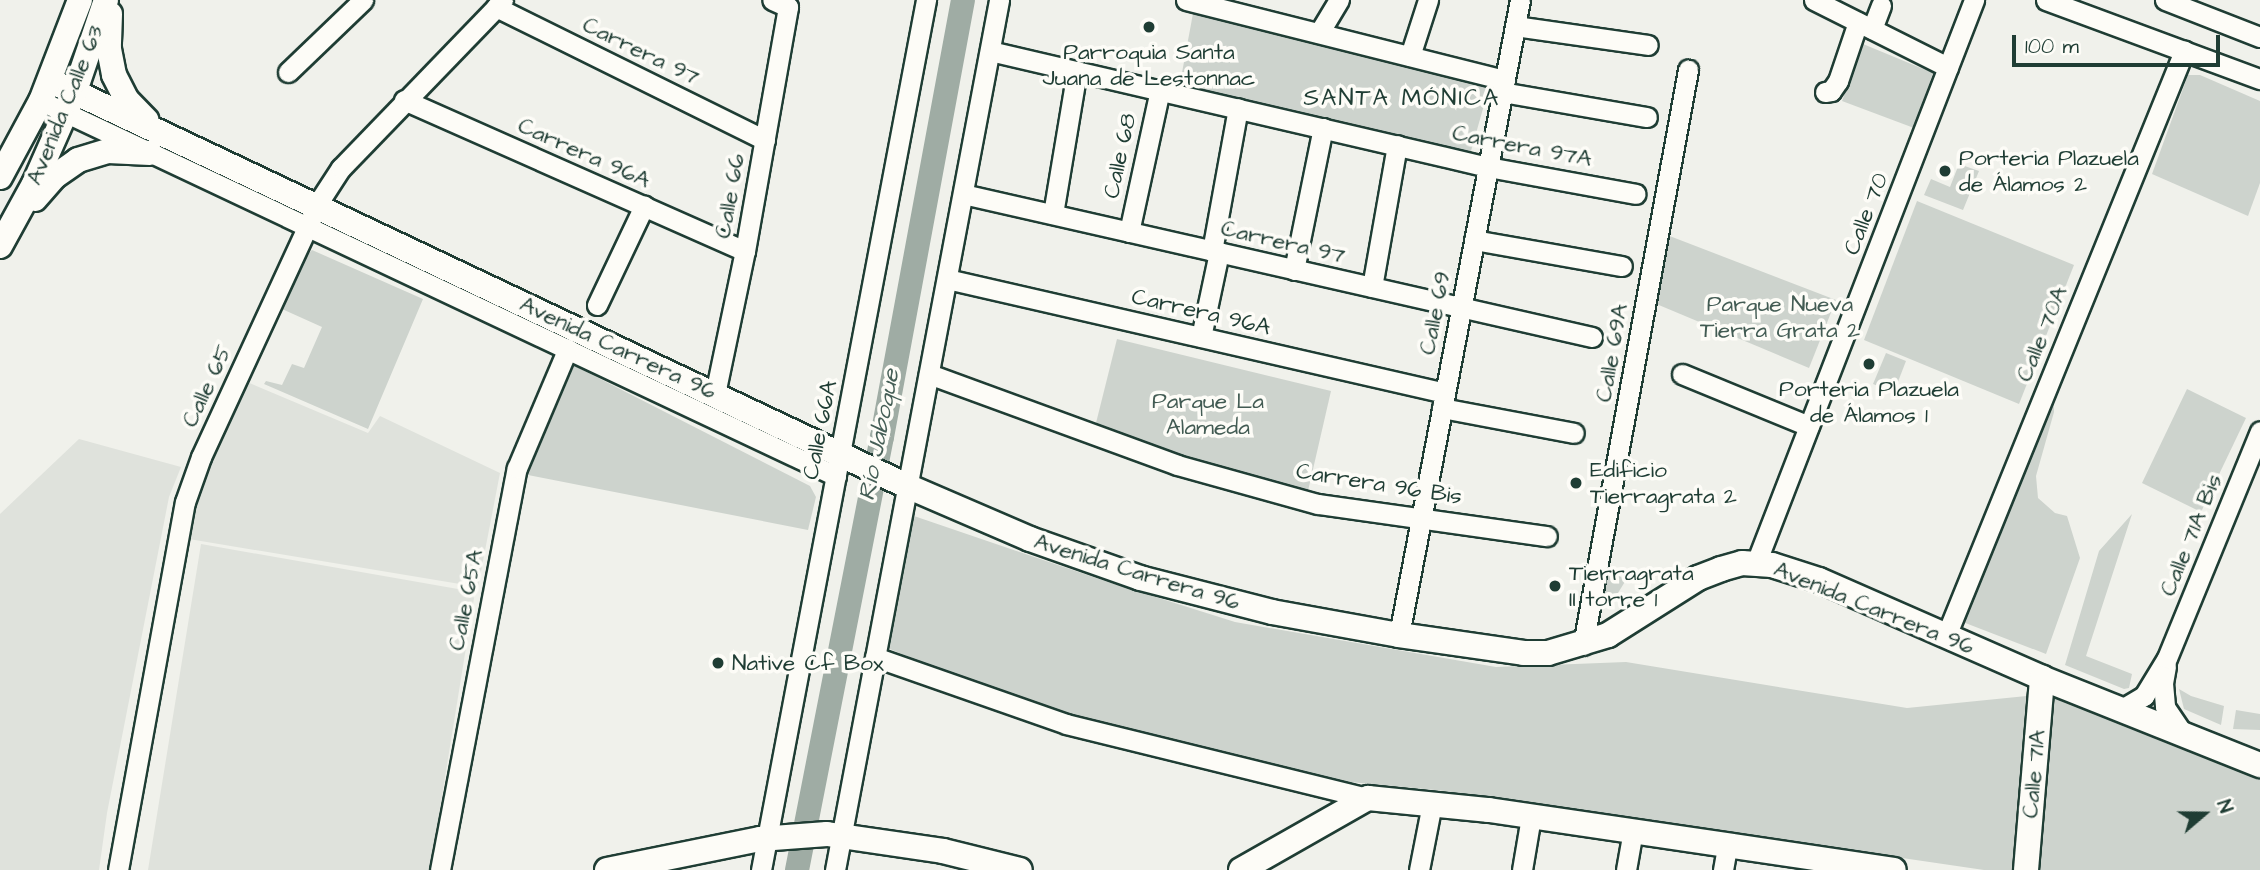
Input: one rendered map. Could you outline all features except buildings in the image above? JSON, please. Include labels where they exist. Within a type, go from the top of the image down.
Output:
[{"type":"main road","name":"Avenida Calle 63","points":[[0,177],[46,91],[80,0]]},
{"type":"main road","name":"Avenida Calle 63","points":[[1,243],[34,184],[70,102],[108,0]]},
{"type":"main road","points":[[1,243],[46,186],[66,167],[92,154],[153,141],[114,75],[109,49],[108,0]]},
{"type":"main road","name":"Avenida Carrera 96","points":[[46,91],[313,217],[715,394],[845,464],[904,484],[1030,539],[1140,578],[1241,606],[1399,635],[1524,653],[1548,653],[1584,645],[1608,635],[1698,578],[1742,563],[1785,567],[2042,678],[2260,765]]},
{"type":"main road","name":"Calle 71A","points":[[2026,870],[2042,678]]},
{"type":"main road","points":[[1241,870],[1368,798],[1633,831],[1725,858],[1894,870]]},
{"type":"main road","points":[[607,870],[779,837],[834,835],[943,851],[1020,870]]},
{"type":"street","points":[[288,72],[363,0]]},
{"type":"street","name":"Calle 66A","points":[[761,870],[779,837],[926,0]]},
{"type":"street","points":[[835,870],[834,835],[875,657],[904,484],[929,374],[999,0]]},
{"type":"street","points":[[1185,0],[1235,6],[1504,86],[1647,117]]},
{"type":"street","points":[[1319,33],[1339,0]]},
{"type":"street","points":[[1410,56],[1429,0]]},
{"type":"street","name":"Calle 69","points":[[1399,635],[1520,0]]},
{"type":"street","points":[[1814,0],[1948,67]]},
{"type":"street","name":"Calle 70","points":[[1756,563],[1974,0]]},
{"type":"street","points":[[2046,0],[2260,79]]},
{"type":"street","points":[[2165,0],[2260,37]]},
{"type":"street","name":"Calle 65","points":[[118,870],[185,502],[206,446],[313,217],[341,168],[499,3]]},
{"type":"street","name":"Carrera 97","points":[[499,3],[765,140]]},
{"type":"street","name":"Calle 66","points":[[715,394],[765,140],[780,3]]},
{"type":"street","points":[[1825,92],[1831,91],[1838,81],[1865,25],[1881,6]]},
{"type":"street","points":[[1515,26],[1648,45]]},
{"type":"street","name":"Carrera 97A","points":[[990,51],[1488,167],[1636,194]]},
{"type":"street","name":"Calle 70A","points":[[1946,636],[2184,51]]},
{"type":"street","name":"Calle 69A","points":[[1584,645],[1688,70]]},
{"type":"street","points":[[1053,214],[1077,71]]},
{"type":"street","name":"Calle 68","points":[[1129,232],[1160,90]]},
{"type":"street","name":"Carrera 96A","points":[[404,100],[745,251]]},
{"type":"street","points":[[1201,337],[1238,108]]},
{"type":"street","points":[[1294,270],[1324,128]]},
{"type":"street","points":[[1372,287],[1397,145]]},
{"type":"street","name":"Carrera 97","points":[[963,194],[1592,337]]},
{"type":"street","points":[[597,306],[644,206]]},
{"type":"street","name":"Avenida Carrera 96","points":[[313,217],[568,348],[845,464]]},
{"type":"street","points":[[1474,240],[1622,266]]},
{"type":"street","name":"Carrera 96A","points":[[947,279],[1201,337],[1574,433]]},
{"type":"street","name":"Calle 65A","points":[[440,870],[517,468],[568,348]]},
{"type":"street","name":"Carrera 96 Bis","points":[[929,374],[1177,465],[1318,504],[1422,516],[1547,536]]},
{"type":"street","points":[[1682,374],[1809,426]]},
{"type":"street","name":"Calle 71A Bis","points":[[2122,709],[2144,696],[2167,658],[2260,431]]},
{"type":"street","points":[[875,657],[1066,724],[1368,798]]},
{"type":"street","name":"Calle 71A Bis","points":[[2167,658],[2162,683],[2165,707],[2183,734]]},
{"type":"street","points":[[1419,870],[1432,804]]},
{"type":"street","points":[[1522,870],[1531,817]]},
{"type":"street","points":[[1626,870],[1633,831]]},
{"type":"shaded area","points":[[247,382],[368,433],[380,416],[500,473],[478,587],[189,539],[199,489]]},
{"type":"shaded area","points":[[79,439],[181,467],[169,497],[107,813],[99,870],[0,870],[0,514]]},
{"type":"shaded area","points":[[201,544],[475,592],[430,870],[148,870]]},
{"type":"green space","points":[[1194,8],[1490,84],[1469,158],[1179,89]]},
{"type":"green space","points":[[1863,44],[1933,73],[1914,128],[1842,101]]},
{"type":"green space","points":[[2188,75],[2200,75],[2260,101],[2260,183],[2248,216],[2152,174]]},
{"type":"green space","points":[[1959,164],[1979,171],[1963,210],[1924,195],[1931,179],[1950,187]]},
{"type":"green space","points":[[1917,201],[2074,265],[2019,404],[1864,340]]},
{"type":"green space","name":"Parque Nueva Tierra Grata 2","points":[[1667,235],[1836,300],[1809,368],[1654,303]]},
{"type":"green space","points":[[312,250],[423,299],[368,429],[264,384],[266,381],[282,385],[292,364],[304,368],[322,327],[282,309],[302,260]]},
{"type":"green space","name":"Parque La Alameda","points":[[1117,339],[1331,391],[1308,491],[1178,460],[1095,427]]},
{"type":"green space","points":[[1886,353],[1906,361],[1894,392],[1873,384]]},
{"type":"green space","points":[[571,364],[810,486],[816,497],[808,530],[528,475],[532,455]]},
{"type":"green space","points":[[2053,388],[2054,412],[2036,476],[2038,498],[2055,513],[2067,516],[2080,558],[2046,654],[1955,619]]},
{"type":"green space","points":[[2187,389],[2246,418],[2201,512],[2142,483]]},
{"type":"green space","points":[[2132,514],[2086,656],[2132,674],[2129,688],[2124,689],[2065,665],[2099,551]]},
{"type":"green space","points":[[914,516],[1235,622],[1496,667],[1626,662],[1907,708],[2047,694],[2260,780],[2260,870],[1984,870],[1445,791],[1329,780],[1059,711],[972,683],[885,647],[910,517]]},
{"type":"green space","points":[[1609,570],[1626,580],[1613,601],[1597,592]]},
{"type":"green space","points":[[2179,689],[2191,696],[2224,706],[2221,725],[2184,709]]},
{"type":"green space","points":[[2236,710],[2260,714],[2260,730],[2233,729]]},
{"type":"waterway","name":"Río Jaboque","points":[[797,870],[882,437],[963,0]]},
{"type":"place","name":"Parroquia Santa Juana de Lestonnac","points":[[1149,27]]},
{"type":"place","name":"Porteria Plazuela de Álamos 2","points":[[1945,171]]},
{"type":"place","name":"Porteria Plazuela de Álamos 1","points":[[1869,364]]},
{"type":"place","name":"Edificio Tierragrata 2","points":[[1576,483]]},
{"type":"place","name":"Tierragrata II torre 1","points":[[1555,586]]},
{"type":"place","name":"Native Cf Box","points":[[718,663]]},
{"type":"district","name":"SANTA MÓNICA","points":[[1402,99]]}]
